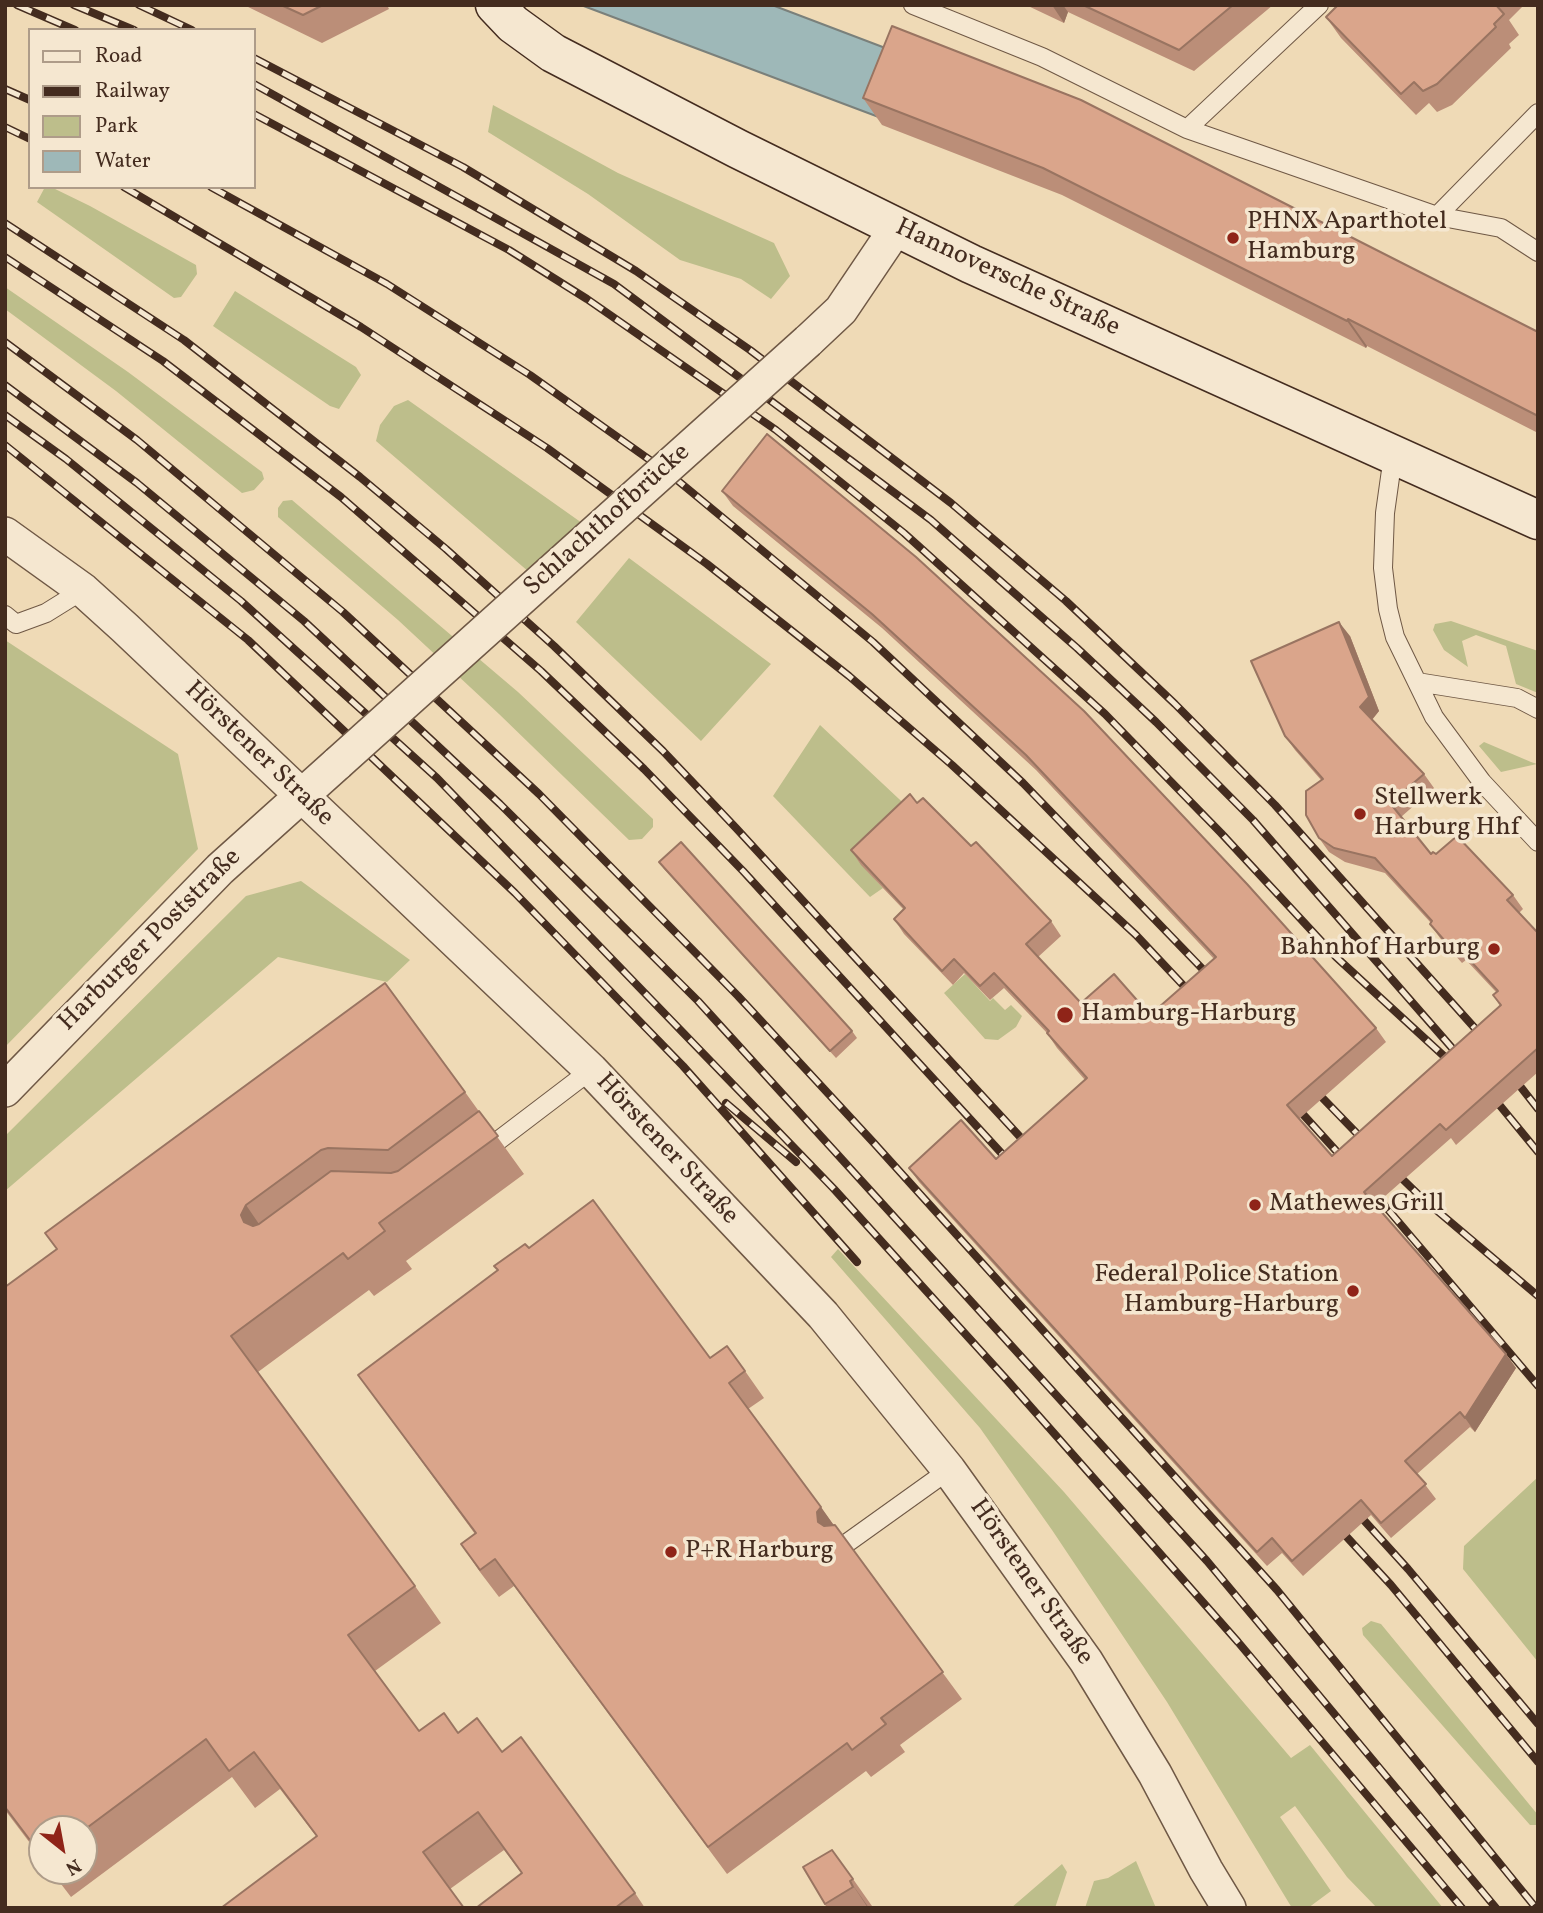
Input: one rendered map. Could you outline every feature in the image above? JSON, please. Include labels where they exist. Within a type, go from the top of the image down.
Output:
[{"type":"main road","name":"Hannoversche Straße","points":[[495,5],[513,24],[553,53],[971,264],[1538,520]]},
{"type":"street","name":"Schlachthofbrücke","points":[[300,796],[841,310],[897,227]]},
{"type":"street","name":"Hörstener Straße","points":[[5,534],[83,590],[591,1070],[823,1315],[949,1470],[1086,1661],[1154,1774],[1229,1908]]},
{"type":"street","name":"Harburger Poststraße","points":[[5,1090],[220,869],[300,796]]},
{"type":"street","name":"Hörstener Straße","points":[[1206,1870],[1213,1908]]},
{"type":"lane","points":[[912,5],[1042,57],[1187,129],[1437,216],[1501,228],[1538,252]]},
{"type":"lane","points":[[1187,129],[1319,5]]},
{"type":"lane","points":[[1437,216],[1538,113]]},
{"type":"lane","points":[[1393,456],[1385,513],[1383,568],[1395,638],[1434,717],[1482,782],[1538,842]]},
{"type":"lane","points":[[5,615],[16,624],[46,613],[83,590]]},
{"type":"lane","points":[[1417,682],[1517,698],[1538,709]]},
{"type":"lane","points":[[469,1162],[591,1070]]},
{"type":"lane","points":[[847,1543],[949,1470]]},
{"type":"green space","points":[[493,105],[618,173],[774,243],[790,276],[771,299],[741,279],[680,260],[588,194],[488,132]]},
{"type":"green space","points":[[44,189],[55,189],[196,265],[197,274],[181,297],[174,298],[37,202]]},
{"type":"green space","points":[[5,287],[128,372],[262,472],[264,479],[254,490],[242,493],[116,391],[5,309]]},
{"type":"green space","points":[[235,291],[356,367],[361,375],[339,409],[330,406],[213,326]]},
{"type":"green space","points":[[408,400],[582,523],[529,572],[376,441],[380,425],[394,406]]},
{"type":"green space","points":[[292,500],[518,692],[653,819],[653,827],[642,839],[629,840],[398,620],[278,517],[278,508],[283,501]]},
{"type":"green space","points":[[629,558],[771,664],[701,741],[576,622]]},
{"type":"green space","points":[[1451,621],[1538,651],[1538,693],[1516,684],[1506,646],[1476,635],[1462,641],[1468,667],[1444,650],[1433,630],[1435,624]]},
{"type":"green space","points":[[5,640],[178,754],[198,849],[5,1047]]},
{"type":"green space","points":[[820,725],[914,813],[861,864],[883,888],[870,897],[773,796]]},
{"type":"green space","points":[[1484,742],[1537,764],[1501,772],[1479,746]]},
{"type":"green space","points":[[301,881],[410,960],[387,982],[278,957],[5,1191],[5,1136],[246,896]]},
{"type":"green space","points":[[965,974],[990,1001],[993,998],[1005,1010],[1011,1005],[1022,1016],[1016,1027],[998,1040],[985,1039],[944,993]]},
{"type":"green space","points":[[838,1249],[1064,1492],[1291,1758],[1310,1745],[1443,1908],[1377,1908],[1347,1877],[1295,1806],[1280,1817],[1331,1891],[1308,1908],[1292,1908],[1167,1702],[1052,1530],[980,1428],[831,1257]]},
{"type":"green space","points":[[1538,1477],[1538,1662],[1463,1569],[1464,1546]]},
{"type":"green space","points":[[1371,1621],[1381,1624],[1538,1815],[1537,1825],[1530,1825],[1363,1635],[1362,1628]]},
{"type":"green space","points":[[1136,1861],[1156,1908],[1085,1908],[1094,1881],[1108,1878]]},
{"type":"green space","points":[[1062,1864],[1067,1872],[1055,1908],[1011,1908]]},
{"type":"water","points":[[581,5],[772,5],[909,57],[884,119]]},
{"type":"building","points":[[281,5],[323,5],[303,15]]},
{"type":"building","points":[[1083,5],[1233,5],[1179,50]]},
{"type":"building","points":[[1338,5],[1496,5],[1504,14],[1494,24],[1496,27],[1437,84],[1423,91],[1414,82],[1401,94],[1326,17]]},
{"type":"building","points":[[892,26],[1081,100],[1538,332],[1538,416],[1043,168],[863,98]]},
{"type":"building","points":[[767,434],[916,557],[1084,711],[1247,884],[1376,1028],[1287,1105],[1332,1156],[1501,1005],[1493,995],[1498,991],[1456,945],[1452,949],[1430,924],[1432,921],[1375,858],[1334,848],[1319,838],[1306,815],[1306,791],[1323,779],[1285,736],[1251,661],[1339,622],[1369,697],[1360,707],[1424,774],[1390,803],[1431,854],[1436,854],[1457,836],[1513,895],[1507,900],[1538,933],[1538,1048],[1446,1130],[1440,1124],[1364,1192],[1506,1354],[1465,1418],[1460,1412],[1405,1461],[1426,1484],[1381,1523],[1361,1500],[1292,1561],[1272,1538],[1257,1552],[909,1168],[961,1120],[996,1159],[1087,1078],[1047,1033],[1049,1031],[994,973],[980,986],[954,959],[942,971],[894,919],[905,908],[851,850],[910,794],[917,803],[923,798],[971,846],[976,842],[1051,921],[1026,944],[1081,1003],[1114,974],[1150,1015],[1216,957],[1026,755],[872,614],[722,491]]},
{"type":"building","points":[[681,842],[852,1031],[830,1051],[659,862]]},
{"type":"building","points":[[385,983],[465,1092],[388,1150],[321,1150],[246,1205],[241,1215],[244,1222],[253,1226],[259,1224],[331,1171],[398,1171],[479,1111],[498,1136],[379,1223],[385,1231],[348,1259],[343,1253],[231,1336],[415,1586],[348,1635],[419,1731],[444,1713],[458,1733],[477,1718],[502,1752],[521,1737],[635,1893],[615,1908],[476,1908],[522,1873],[478,1812],[423,1852],[464,1908],[221,1908],[317,1836],[254,1752],[229,1771],[206,1739],[98,1820],[98,1815],[28,1815],[28,1837],[5,1807],[5,1287],[57,1249],[45,1233]]},
{"type":"building","name":"P+R Harburg","points":[[593,1200],[710,1358],[727,1346],[745,1371],[729,1383],[821,1507],[817,1512],[818,1522],[824,1526],[835,1525],[943,1672],[881,1718],[886,1724],[852,1750],[847,1743],[708,1847],[495,1559],[480,1570],[461,1544],[476,1533],[358,1375],[498,1270],[494,1266],[525,1244],[529,1248]]},
{"type":"building","points":[[832,1850],[853,1879],[850,1881],[853,1887],[825,1904],[803,1867]]},
{"type":"railway","points":[[17,5],[70,28]]},
{"type":"railway","points":[[74,5],[129,28]]},
{"type":"railway","points":[[139,5],[188,28]]},
{"type":"railway","points":[[256,59],[463,167],[636,271],[750,350],[951,503],[1066,601],[1175,704],[1275,805],[1489,1044]]},
{"type":"railway","points":[[256,85],[614,284],[931,520],[1077,648],[1156,722],[1253,820],[1466,1064]]},
{"type":"railway","points":[[5,89],[28,99]]},
{"type":"railway","points":[[256,115],[509,250],[587,299],[776,430],[904,533],[1105,714],[1336,957],[1458,1069]]},
{"type":"railway","points":[[5,127],[28,138]]},
{"type":"railway","points":[[127,189],[361,327],[547,448],[707,564],[849,676],[952,765],[1136,935],[1197,1000]]},
{"type":"railway","points":[[215,189],[387,284],[530,375],[671,475],[873,642],[1023,783],[1217,984]]},
{"type":"railway","points":[[5,223],[184,340],[360,477],[446,549],[554,646],[663,751],[1034,1152]]},
{"type":"railway","points":[[5,257],[163,361],[341,497],[541,671],[644,769],[743,871],[1015,1168]]},
{"type":"railway","points":[[5,342],[137,440],[343,612],[539,794],[738,996],[1277,1590],[1536,1908]]},
{"type":"railway","points":[[5,385],[137,483],[304,621],[500,804],[698,1001],[1207,1561],[1496,1908]]},
{"type":"railway","points":[[5,415],[66,459],[241,601],[437,778],[834,1189],[1238,1642],[1462,1908]]},
{"type":"railway","points":[[5,445],[248,640],[515,893],[683,1066],[857,1262]]},
{"type":"railway","points":[[1509,1072],[1538,1109]]},
{"type":"railway","points":[[1309,1084],[1370,1147]]},
{"type":"railway","points":[[1488,1091],[1538,1152]]},
{"type":"railway","points":[[1290,1100],[1349,1165]]},
{"type":"railway","points":[[726,1103],[796,1162]]},
{"type":"railway","points":[[1390,1167],[1422,1198],[1538,1296]]},
{"type":"railway","points":[[1368,1186],[1538,1386]]},
{"type":"railway","points":[[1351,1506],[1408,1569],[1538,1724]]},
{"type":"railway","points":[[1333,1522],[1391,1585],[1538,1762]]},
{"type":"place","name":"PHNX Aparthotel Hamburg","points":[[1233,238]]},
{"type":"place","name":"Stellwerk Harburg Hhf","points":[[1360,814]]},
{"type":"place","name":"Bahnhof Harburg","points":[[1494,949]]},
{"type":"place","name":"Hamburg-Harburg","points":[[1065,1015]]},
{"type":"place","name":"Mathewes Grill","points":[[1255,1205]]},
{"type":"place","name":"Federal Police Station Hamburg-Harburg","points":[[1353,1291]]},
{"type":"place","name":"P+R Harburg","points":[[671,1552]]}]
